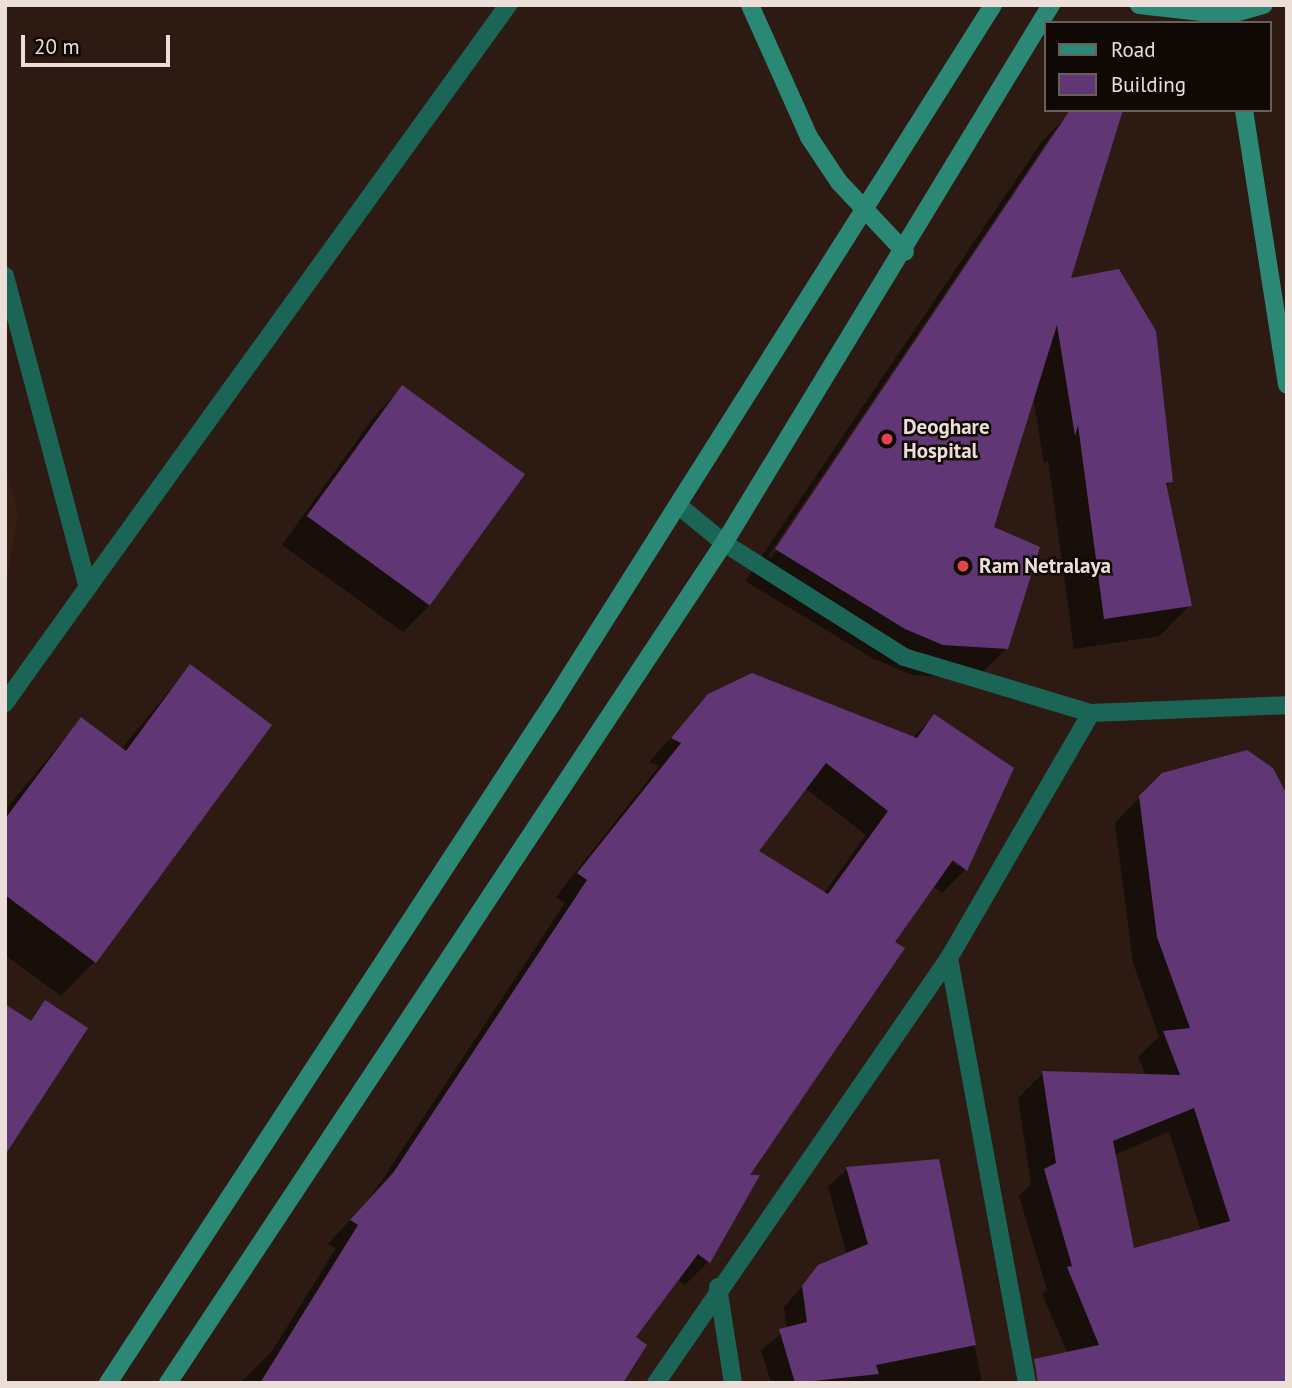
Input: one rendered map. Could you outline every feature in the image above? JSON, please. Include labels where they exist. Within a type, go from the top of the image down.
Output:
[{"type":"main road","points":[[750,5],[809,137],[863,207],[905,252]]},
{"type":"main road","points":[[108,1383],[678,506],[863,207],[993,5]]},
{"type":"main road","points":[[168,1383],[724,543],[905,252],[1051,5]]},
{"type":"main road","points":[[1139,5],[1229,19],[1264,5]]},
{"type":"main road","points":[[1244,112],[1287,385]]},
{"type":"street","points":[[5,703],[502,6]]},
{"type":"street","points":[[5,276],[88,587]]},
{"type":"street","points":[[678,506],[724,543],[904,657],[1091,713],[1287,705]]},
{"type":"street","points":[[656,1383],[718,1287],[949,958],[1091,713]]},
{"type":"street","points":[[949,958],[1027,1383]]},
{"type":"street","points":[[718,1287],[733,1383]]},
{"type":"shaded area","points":[[5,470],[18,514],[5,589]]},
{"type":"building","points":[[1069,112],[1122,112],[1071,278],[1119,269],[1156,331],[1173,482],[1166,483],[1192,606],[1104,619],[1078,425],[1075,436],[1057,325],[994,527],[1040,547],[1008,649],[943,645],[905,629],[775,549]]},
{"type":"building","points":[[402,385],[525,474],[430,605],[307,516]]},
{"type":"building","points":[[190,664],[272,725],[96,963],[5,895],[5,819],[81,717],[126,751]]},
{"type":"building","points":[[752,673],[917,738],[934,714],[1014,768],[967,871],[953,860],[895,942],[905,948],[750,1175],[760,1175],[710,1263],[698,1254],[636,1337],[647,1345],[623,1383],[260,1383],[358,1225],[350,1220],[393,1173],[587,880],[577,873],[681,743],[671,738],[708,694]],"holes":[[[826,763],[888,811],[828,894],[759,851]]]},
{"type":"building","points":[[1247,750],[1273,768],[1287,795],[1287,1383],[1038,1383],[1034,1359],[1099,1345],[1067,1267],[1072,1266],[1044,1169],[1056,1163],[1042,1071],[1180,1075],[1163,1031],[1190,1028],[1157,937],[1139,796],[1162,773]],"holes":[[[1194,1108],[1230,1221],[1134,1248],[1113,1141]]]},
{"type":"building","points":[[45,1000],[88,1028],[5,1155],[5,1004],[31,1021]]},
{"type":"building","points":[[939,1159],[976,1345],[876,1365],[879,1374],[795,1383],[779,1329],[807,1322],[802,1286],[818,1265],[868,1244],[846,1167]]},
{"type":"place","name":"Deoghare Hospital","points":[[887,439]]},
{"type":"place","name":"Ram Netralaya","points":[[963,566]]}]
